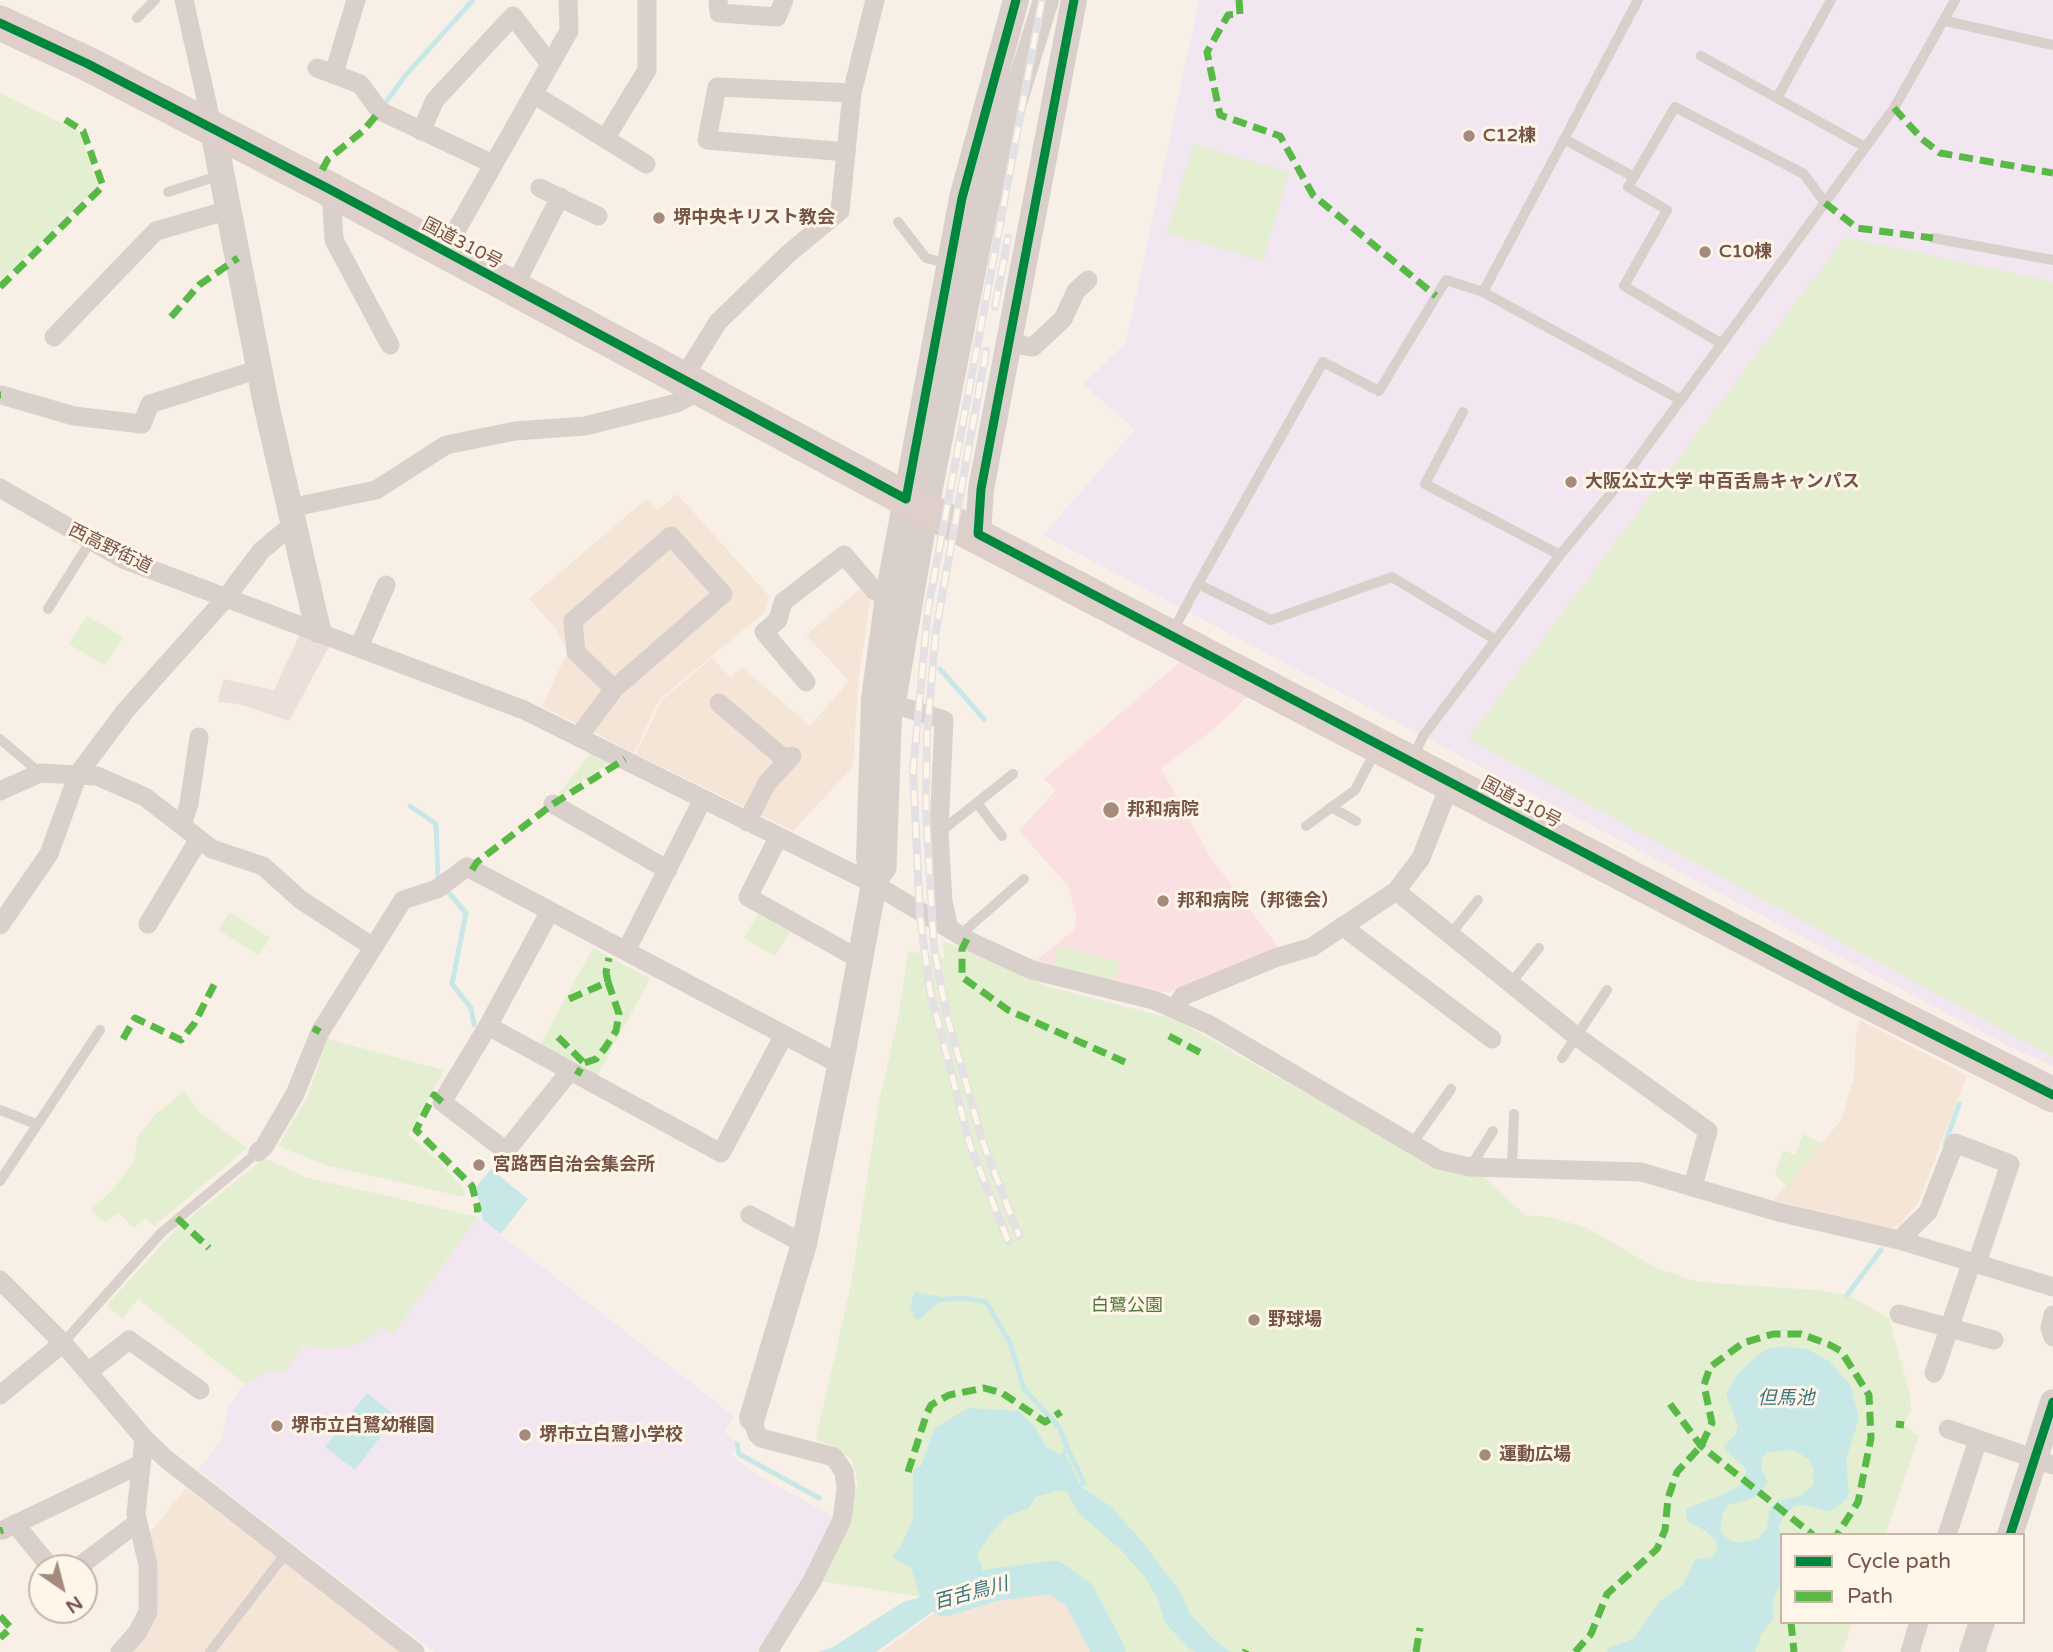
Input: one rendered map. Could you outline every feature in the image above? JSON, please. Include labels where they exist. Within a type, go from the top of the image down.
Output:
[{"type":"highway","name":"国道310号","points":[[0,23],[88,64],[331,190],[916,504],[1171,635],[1201,660],[1412,762],[1716,930],[1847,998],[2053,1095]]},
{"type":"street","points":[[184,0],[213,130],[259,369],[317,630]]},
{"type":"street","points":[[356,0],[325,71],[360,84],[380,111],[493,164]]},
{"type":"street","points":[[444,252],[569,30],[568,0]]},
{"type":"street","points":[[606,139],[647,70],[647,0]]},
{"type":"street","points":[[718,0],[719,13],[777,17],[784,0]]},
{"type":"street","points":[[0,925],[49,854],[78,774],[126,710],[225,599],[291,516],[376,490],[446,445],[515,431],[585,426],[677,403],[692,385],[718,322],[788,254],[839,211],[852,93],[875,0]]},
{"type":"street","points":[[884,700],[962,198],[1016,0]]},
{"type":"street","points":[[768,1652],[812,1581],[842,1520],[846,1488],[844,1472],[834,1457],[761,1438],[752,1418],[804,1244],[841,1065],[874,884],[869,858],[884,700],[888,596],[916,504],[985,210],[1010,116],[1046,0]]},
{"type":"street","points":[[978,534],[981,489],[1074,0]]},
{"type":"street","points":[[421,131],[435,100],[513,16],[550,64]]},
{"type":"street","points":[[846,152],[708,140],[717,87],[852,93]]},
{"type":"street","points":[[533,94],[646,163]]},
{"type":"street","points":[[540,188],[598,216]]},
{"type":"street","points":[[331,190],[334,240],[390,345]]},
{"type":"street","points":[[513,289],[560,197]]},
{"type":"street","points":[[54,337],[156,231],[229,210]]},
{"type":"street","points":[[1009,343],[1033,347],[1063,319],[1076,291],[1088,280]]},
{"type":"street","points":[[1,395],[74,416],[142,424],[150,404],[259,369]]},
{"type":"street","name":"西高野街道","points":[[0,488],[123,559],[524,710],[874,884],[954,932],[1032,970],[1154,1000],[1210,1025],[1439,1160],[1471,1167],[1641,1172],[1749,1198],[2053,1287]]},
{"type":"street","points":[[579,737],[614,690],[723,594],[671,536],[573,621],[576,652],[614,690]]},
{"type":"street","points":[[806,682],[764,632],[778,620],[783,602],[844,555],[875,591],[888,596]]},
{"type":"street","points":[[359,648],[387,585]]},
{"type":"street","points":[[884,700],[944,720],[939,832],[943,901],[954,932]]},
{"type":"street","points":[[719,703],[789,758],[767,783],[747,822]]},
{"type":"street","points":[[182,825],[189,804],[200,737]]},
{"type":"street","points":[[3,786],[40,773],[97,776],[145,797],[212,849],[263,866],[301,900],[373,947]]},
{"type":"street","points":[[1174,1009],[1183,996],[1275,958],[1312,947],[1396,891],[1421,858],[1450,784]]},
{"type":"street","points":[[626,951],[703,799]]},
{"type":"street","points":[[553,804],[668,870]]},
{"type":"street","points":[[778,838],[748,897],[859,959]]},
{"type":"street","points":[[148,924],[199,839]]},
{"type":"street","points":[[258,1152],[264,1147],[295,1094],[320,1032],[403,900],[437,889],[467,867],[841,1065]]},
{"type":"street","points":[[1396,891],[1576,1036],[1708,1131],[1693,1186]]},
{"type":"street","points":[[551,911],[488,1026],[442,1102],[506,1151],[570,1072]]},
{"type":"street","points":[[1342,926],[1492,1039]]},
{"type":"street","points":[[488,1026],[722,1153],[784,1035]]},
{"type":"street","points":[[1899,1240],[1928,1212],[1955,1143],[2010,1164],[1934,1373]]},
{"type":"street","points":[[750,1215],[804,1244]]},
{"type":"street","points":[[0,1280],[63,1343],[144,1438],[286,1553],[415,1652]]},
{"type":"street","points":[[1899,1314],[1994,1340]]},
{"type":"street","points":[[2053,1315],[2050,1328],[2053,1337]]},
{"type":"street","points":[[88,1372],[129,1340],[200,1390]]},
{"type":"street","points":[[0,1395],[63,1343]]},
{"type":"street","points":[[2011,1533],[2043,1462],[2053,1402]]},
{"type":"street","points":[[1948,1429],[2043,1462]]},
{"type":"street","points":[[120,1652],[137,1633],[149,1612],[148,1565],[136,1514],[144,1438]]},
{"type":"street","points":[[1948,1533],[1978,1440]]},
{"type":"street","points":[[37,1554],[9,1527],[141,1464]]},
{"type":"street","points":[[96,1554],[138,1522]]},
{"type":"street","points":[[1910,1652],[1918,1624]]},
{"type":"street","points":[[1972,1652],[1981,1624]]},
{"type":"lane","points":[[137,18],[155,0]]},
{"type":"lane","points":[[1483,292],[1638,0]]},
{"type":"lane","points":[[1777,98],[1831,0]]},
{"type":"lane","points":[[1412,762],[1423,736],[1560,555],[1623,479],[1894,108],[1946,21],[1955,0]]},
{"type":"lane","points":[[1946,21],[2053,45]]},
{"type":"lane","points":[[1701,57],[1866,147]]},
{"type":"lane","points":[[1722,344],[1624,286],[1667,210],[1628,187],[1675,107],[1804,174],[1825,203]]},
{"type":"lane","points":[[1564,139],[1634,177]]},
{"type":"lane","points":[[169,192],[222,175]]},
{"type":"lane","points":[[898,222],[926,258],[950,264]]},
{"type":"lane","points":[[1933,238],[2053,260]]},
{"type":"lane","points":[[1171,635],[1324,362],[1380,391],[1446,280],[1483,292],[1681,400]]},
{"type":"lane","points":[[1463,412],[1425,484],[1560,555]]},
{"type":"lane","points":[[48,609],[90,542]]},
{"type":"lane","points":[[1198,584],[1271,620],[1392,577],[1496,640]]},
{"type":"lane","points":[[0,740],[40,773]]},
{"type":"lane","points":[[1306,826],[1354,790],[1378,745]]},
{"type":"lane","points":[[939,832],[1013,774]]},
{"type":"lane","points":[[977,803],[1002,836]]},
{"type":"lane","points":[[1331,807],[1356,821]]},
{"type":"lane","points":[[954,932],[1024,879]]},
{"type":"lane","points":[[1450,935],[1478,900]]},
{"type":"lane","points":[[1511,983],[1539,948]]},
{"type":"lane","points":[[1562,1058],[1607,990]]},
{"type":"lane","points":[[0,1181],[100,1030]]},
{"type":"lane","points":[[1412,1143],[1451,1089]]},
{"type":"lane","points":[[0,1110],[36,1124]]},
{"type":"lane","points":[[1512,1167],[1514,1114]]},
{"type":"lane","points":[[1471,1167],[1493,1131]]},
{"type":"lane","points":[[63,1343],[161,1233],[258,1152]]},
{"type":"lane","points":[[211,1652],[286,1553]]},
{"type":"shaded area","name":"大阪公立大学 中百舌鳥キャンパス","points":[[1199,0],[2053,0],[2053,1066],[2012,1048],[1043,535],[1135,430],[1083,384],[1126,343]]},
{"type":"shaded area","points":[[677,494],[769,596],[765,612],[659,700],[634,753],[542,706],[568,651],[556,629],[529,599],[646,499],[658,510]]},
{"type":"shaded area","points":[[861,588],[870,601],[858,683],[853,767],[793,831],[636,754],[662,700],[712,658],[730,677],[742,667],[810,726],[849,681],[806,635]]},
{"type":"shaded area","points":[[300,634],[330,645],[289,721],[239,704],[218,702],[223,679],[274,690]]},
{"type":"shaded area","name":"邦和病院","points":[[1181,661],[1249,695],[1213,730],[1161,768],[1211,858],[1280,949],[1168,993],[1036,961],[1075,929],[1076,916],[1068,886],[1019,831],[1056,790],[1044,779]]},
{"type":"shaded area","points":[[1860,1020],[1967,1075],[1918,1203],[1899,1225],[1888,1228],[1774,1200],[1841,1120],[1854,1078],[1856,1037]]},
{"type":"shaded area","name":"堺市立白鷺小学校","points":[[478,1217],[734,1416],[724,1432],[738,1442],[731,1455],[756,1474],[836,1518],[802,1581],[756,1652],[434,1652],[198,1470],[221,1441],[227,1410],[245,1384],[269,1371],[285,1372],[302,1345],[332,1349],[379,1327],[393,1334]]},
{"type":"shaded area","points":[[186,1488],[404,1652],[129,1652],[148,1629],[147,1536]]},
{"type":"shaded area","points":[[1050,1582],[1075,1601],[1101,1652],[881,1652],[937,1611],[986,1595]]},
{"type":"green space","points":[[0,93],[79,132],[99,186],[0,282]]},
{"type":"green space","points":[[1193,144],[1289,172],[1263,261],[1167,233]]},
{"type":"green space","points":[[1845,237],[2053,282],[2053,1057],[1468,739]]},
{"type":"green space","points":[[87,616],[123,637],[105,666],[69,644]]},
{"type":"green space","points":[[591,753],[609,763],[561,796],[558,794]]},
{"type":"green space","points":[[230,912],[270,938],[259,955],[218,930]]},
{"type":"green space","points":[[758,914],[790,932],[775,956],[744,938]]},
{"type":"green space","name":"白鷺公園","points":[[943,941],[1049,987],[1177,1020],[1439,1169],[1484,1177],[1525,1215],[1550,1217],[1587,1228],[1656,1268],[1699,1282],[1816,1290],[1847,1295],[1889,1318],[1910,1395],[1911,1411],[1904,1425],[1919,1436],[1886,1533],[1780,1533],[1780,1624],[1852,1624],[1842,1652],[1119,1652],[1085,1591],[1052,1569],[988,1580],[920,1597],[821,1581],[845,1530],[858,1483],[852,1460],[834,1447],[816,1439],[851,1284],[878,1107],[899,1014],[908,951],[944,958]]},
{"type":"green space","points":[[1057,946],[1120,962],[1115,982],[1053,967]]},
{"type":"green space","points":[[593,948],[650,979],[597,1076],[540,1045]]},
{"type":"green space","points":[[327,1039],[444,1070],[408,1135],[442,1164],[466,1192],[464,1197],[325,1165],[278,1146],[307,1098]]},
{"type":"green space","points":[[184,1091],[198,1111],[247,1148],[154,1226],[145,1218],[134,1228],[118,1213],[106,1223],[90,1210],[114,1189],[135,1159],[137,1137],[157,1113]]},
{"type":"green space","points":[[1803,1134],[1822,1144],[1787,1187],[1775,1174],[1783,1150],[1795,1155]]},
{"type":"green space","points":[[265,1158],[305,1177],[478,1217],[393,1334],[379,1328],[364,1342],[332,1349],[302,1345],[285,1372],[269,1371],[245,1384],[138,1299],[122,1319],[107,1305],[176,1229]]},
{"type":"water","points":[[491,1169],[528,1199],[501,1234],[483,1220],[476,1187]]},
{"type":"water","points":[[914,1292],[941,1297],[940,1302],[918,1320],[913,1318],[914,1312],[909,1311]]},
{"type":"water","name":"但馬池","points":[[1784,1346],[1807,1349],[1829,1361],[1851,1386],[1859,1418],[1846,1459],[1849,1493],[1846,1500],[1829,1512],[1806,1505],[1795,1506],[1784,1515],[1779,1525],[1780,1584],[1773,1600],[1773,1620],[1761,1634],[1755,1652],[1607,1652],[1610,1647],[1633,1639],[1660,1601],[1683,1585],[1695,1560],[1712,1557],[1717,1550],[1716,1540],[1687,1521],[1686,1509],[1731,1491],[1745,1481],[1746,1469],[1723,1447],[1735,1435],[1738,1426],[1726,1394],[1736,1376],[1765,1350]],"holes":[[[1796,1451],[1808,1459],[1813,1468],[1813,1485],[1802,1495],[1775,1502],[1769,1511],[1767,1528],[1758,1539],[1738,1543],[1729,1540],[1720,1531],[1723,1512],[1728,1505],[1750,1499],[1763,1491],[1767,1481],[1761,1468],[1762,1458],[1767,1453]]]},
{"type":"water","points":[[367,1393],[396,1416],[355,1470],[325,1447]]},
{"type":"water","points":[[968,1408],[1019,1411],[1034,1426],[1047,1448],[1068,1458],[1080,1486],[1110,1506],[1141,1540],[1181,1593],[1190,1614],[1214,1640],[1230,1652],[1195,1652],[1190,1649],[1165,1623],[1158,1599],[1145,1577],[1119,1548],[1079,1514],[1067,1492],[1061,1490],[1036,1497],[1029,1508],[1006,1517],[993,1531],[977,1554],[990,1591],[935,1610],[876,1652],[818,1652],[833,1647],[903,1602],[920,1597],[911,1568],[892,1557],[902,1544],[913,1519],[913,1470],[921,1466],[934,1429]]},
{"type":"waterway","points":[[386,102],[405,76],[473,0]]},
{"type":"waterway","points":[[940,669],[984,719]]},
{"type":"waterway","points":[[410,806],[436,824],[438,879]]},
{"type":"waterway","points":[[448,892],[466,913],[452,984],[471,1008],[474,1025]]},
{"type":"waterway","points":[[1945,1144],[1959,1104]]},
{"type":"waterway","points":[[1847,1295],[1881,1250]]},
{"type":"waterway","points":[[935,1300],[965,1298],[986,1302],[1010,1343],[1024,1389],[1059,1427],[1067,1447],[1063,1456]]},
{"type":"waterway","points":[[737,1444],[739,1454],[819,1498]]},
{"type":"waterway","points":[[1067,1447],[1084,1483],[1080,1486]]},
{"type":"waterway","name":"百舌鳥川","points":[[945,1600],[992,1585],[1053,1577],[1079,1595],[1109,1652]]},
{"type":"railway","points":[[1008,1241],[970,1145],[930,991],[920,916],[913,771],[928,609],[1042,0]]},
{"type":"railway","points":[[995,307],[1008,238]]},
{"type":"railway","points":[[986,351],[936,630],[927,733],[926,811],[934,948],[947,1016],[982,1140],[1019,1236]]},
{"type":"marked path","points":[[1239,0],[1240,14],[1228,15],[1207,52],[1220,115],[1280,136],[1313,195],[1436,296]]},
{"type":"marked path","points":[[1894,108],[1922,139],[1940,153],[2053,173]]},
{"type":"marked path","points":[[322,170],[328,159],[363,131],[380,111]]},
{"type":"marked path","points":[[0,287],[103,186],[83,131],[61,117]]},
{"type":"marked path","points":[[1825,203],[1857,228],[1933,238]]},
{"type":"marked path","points":[[171,317],[199,285],[238,258]]},
{"type":"marked path","points":[[472,870],[477,862],[553,804],[625,759]]},
{"type":"marked path","points":[[967,939],[962,949],[962,977],[1008,1010],[1125,1062]]},
{"type":"marked path","points":[[608,982],[606,972],[609,958]]},
{"type":"marked path","points":[[123,1039],[135,1018],[181,1040],[194,1024],[216,981]]},
{"type":"marked path","points":[[569,999],[608,982],[619,1014],[616,1031],[605,1048],[596,1059],[584,1063],[577,1075]]},
{"type":"marked path","points":[[313,1028],[320,1032]]},
{"type":"marked path","points":[[1169,1036],[1203,1054]]},
{"type":"marked path","points":[[558,1037],[584,1063]]},
{"type":"marked path","points":[[442,1102],[434,1095],[416,1130],[472,1186],[478,1209],[474,1209]]},
{"type":"marked path","points":[[177,1218],[209,1248]]},
{"type":"marked path","points":[[1575,1652],[1591,1634],[1607,1594],[1657,1549],[1665,1530],[1668,1498],[1677,1472],[1701,1446],[1712,1423],[1704,1385],[1710,1367],[1743,1343],[1773,1334],[1801,1334],[1828,1344],[1841,1351],[1869,1395],[1871,1438],[1858,1502],[1838,1533]]},
{"type":"marked path","points":[[908,1472],[931,1405],[949,1395],[984,1388],[1002,1393],[1045,1422],[1061,1412]]},
{"type":"marked path","points":[[1670,1404],[1701,1446],[1810,1533]]},
{"type":"marked path","points":[[1896,1424],[1904,1425]]},
{"type":"marked path","points":[[0,1616],[11,1628],[0,1638]]},
{"type":"marked path","points":[[1791,1624],[1794,1652]]},
{"type":"marked path","points":[[1416,1652],[1420,1628]]},
{"type":"cycle path","points":[[0,23],[88,64],[331,190],[906,499],[962,198],[1016,0]]},
{"type":"cycle path","points":[[1074,0],[981,489],[978,534],[1849,992],[2053,1095]]},
{"type":"cycle path","points":[[2011,1533],[2053,1402]]},
{"type":"place","name":"C12棟","points":[[1469,136]]},
{"type":"place","name":"堺中央キリスト教会","points":[[659,218]]},
{"type":"place","name":"C10棟","points":[[1705,252]]},
{"type":"place","name":"大阪公立大学 中百舌鳥キャンパス","points":[[1571,482]]},
{"type":"place","name":"邦和病院","points":[[1111,810]]},
{"type":"place","name":"邦和病院（邦徳会）","points":[[1163,901]]},
{"type":"place","name":"宮路西自治会集会所","points":[[479,1165]]},
{"type":"place","name":"野球場","points":[[1254,1320]]},
{"type":"place","name":"堺市立白鷺幼稚園","points":[[277,1426]]},
{"type":"place","name":"堺市立白鷺小学校","points":[[525,1435]]},
{"type":"place","name":"運動広場","points":[[1485,1455]]}]
